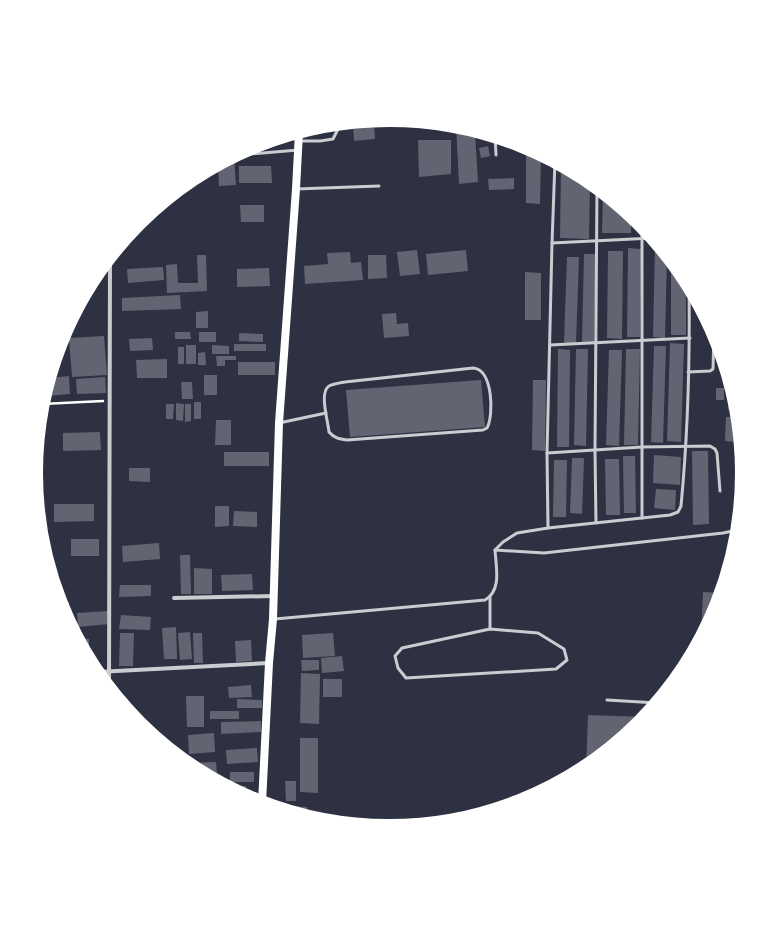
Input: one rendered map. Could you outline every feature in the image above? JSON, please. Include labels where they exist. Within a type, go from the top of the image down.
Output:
[{"type":"main road","points":[[262,796],[269,663],[273,620],[279,423],[299,137]]},
{"type":"street","points":[[109,678],[110,267]]},
{"type":"street","points":[[174,598],[274,596]]},
{"type":"street","points":[[105,672],[269,663]]},
{"type":"lane","points":[[299,141],[334,139],[338,129]]},
{"type":"lane","points":[[495,142],[496,155]]},
{"type":"lane","points":[[253,154],[298,150]]},
{"type":"lane","points":[[548,528],[547,453],[555,167]]},
{"type":"lane","points":[[296,188],[380,186]]},
{"type":"lane","points":[[596,523],[595,450],[598,195]]},
{"type":"lane","points":[[642,234],[642,518]]},
{"type":"lane","points":[[552,243],[646,239]]},
{"type":"lane","points":[[273,620],[485,600],[494,590],[497,581],[495,550],[503,542],[517,533],[548,528],[674,514],[678,512],[680,509],[686,447],[690,338],[689,298]]},
{"type":"lane","points":[[550,345],[690,338]]},
{"type":"lane","points":[[688,372],[710,371],[713,369],[714,347]]},
{"type":"lane","points":[[477,368],[485,376],[490,392],[489,425],[487,428],[478,431],[347,440],[338,439],[329,432],[326,413],[323,396],[325,390],[330,386],[345,382],[477,368]]},
{"type":"lane","points":[[279,423],[326,413]]},
{"type":"lane","points":[[547,453],[642,447],[710,446],[715,449],[719,462],[720,491]]},
{"type":"lane","points":[[495,550],[544,553],[732,531]]},
{"type":"lane","points":[[490,596],[490,630]]},
{"type":"lane","points":[[490,630],[538,633],[564,649],[567,660],[556,669],[406,678],[398,668],[396,656],[402,648],[490,630]]},
{"type":"lane","points":[[607,700],[650,703]]},
{"type":"path","points":[[49,404],[109,400]]},
{"type":"building","points":[[374,126],[375,139],[354,141],[353,127]]},
{"type":"building","points":[[456,132],[475,136],[478,182],[459,184]]},
{"type":"building","points":[[418,140],[451,140],[451,174],[419,177]]},
{"type":"building","points":[[488,146],[490,156],[481,158],[479,148]]},
{"type":"building","points":[[526,154],[541,160],[540,204],[526,203]]},
{"type":"building","points":[[234,162],[236,185],[219,186],[218,171]]},
{"type":"building","points":[[239,166],[271,166],[272,183],[239,183]]},
{"type":"building","points":[[561,171],[590,189],[589,239],[560,238]]},
{"type":"building","points":[[514,178],[514,189],[489,190],[488,179]]},
{"type":"building","points":[[603,199],[631,223],[631,233],[602,233]]},
{"type":"building","points":[[240,205],[264,205],[264,222],[241,222]]},
{"type":"building","points":[[628,248],[641,249],[640,337],[627,337]]},
{"type":"building","points":[[655,249],[667,264],[665,338],[653,337]]},
{"type":"building","points":[[417,250],[420,274],[400,276],[397,252]]},
{"type":"building","points":[[466,250],[468,271],[428,275],[426,254]]},
{"type":"building","points":[[608,251],[623,251],[622,339],[607,338]]},
{"type":"building","points":[[350,252],[351,263],[361,262],[363,280],[305,284],[304,266],[328,264],[327,253]]},
{"type":"building","points":[[584,254],[596,254],[594,343],[582,342]]},
{"type":"building","points":[[197,255],[206,255],[207,291],[167,293],[166,265],[177,264],[178,283],[198,283]]},
{"type":"building","points":[[368,255],[386,255],[387,278],[368,279]]},
{"type":"building","points":[[567,257],[579,257],[576,343],[564,343]]},
{"type":"building","points":[[163,267],[164,280],[128,283],[127,269]]},
{"type":"building","points":[[269,268],[270,286],[237,287],[237,269]]},
{"type":"building","points":[[671,270],[686,293],[686,335],[671,335]]},
{"type":"building","points":[[525,272],[541,273],[541,320],[525,320]]},
{"type":"building","points":[[180,295],[181,309],[122,311],[122,298]]},
{"type":"building","points":[[208,311],[208,328],[196,328],[196,312]]},
{"type":"building","points":[[396,313],[397,324],[408,323],[409,336],[384,338],[382,314]]},
{"type":"building","points":[[175,332],[190,332],[191,339],[175,339]]},
{"type":"building","points":[[199,332],[216,332],[216,342],[199,342]]},
{"type":"building","points":[[239,333],[263,334],[263,342],[239,341]]},
{"type":"building","points":[[104,336],[107,375],[72,377],[69,338]]},
{"type":"building","points":[[152,338],[153,350],[130,351],[129,339]]},
{"type":"building","points":[[670,343],[684,344],[681,442],[667,441]]},
{"type":"building","points":[[234,344],[266,344],[266,351],[234,351]]},
{"type":"building","points":[[186,345],[196,345],[196,364],[186,364]]},
{"type":"building","points":[[212,345],[229,346],[229,354],[212,354]]},
{"type":"building","points":[[654,346],[666,346],[663,443],[651,442]]},
{"type":"building","points":[[178,347],[184,347],[184,364],[178,364]]},
{"type":"building","points":[[558,349],[570,350],[569,447],[557,447]]},
{"type":"building","points":[[576,349],[588,349],[586,446],[574,445]]},
{"type":"building","points":[[626,349],[640,349],[638,445],[624,445]]},
{"type":"building","points":[[609,350],[622,350],[619,446],[606,445]]},
{"type":"building","points":[[205,352],[206,365],[198,365],[198,353]]},
{"type":"building","points":[[216,356],[236,356],[236,360],[225,360],[225,366],[217,366]]},
{"type":"building","points":[[167,359],[167,378],[137,378],[136,360]]},
{"type":"building","points":[[238,362],[275,362],[275,375],[238,375]]},
{"type":"building","points":[[204,375],[217,375],[217,395],[204,395]]},
{"type":"building","points":[[69,376],[70,394],[51,396],[56,377]]},
{"type":"building","points":[[105,377],[106,393],[77,394],[76,379]]},
{"type":"building","points":[[481,380],[485,427],[350,437],[346,390]]},
{"type":"building","points":[[533,380],[546,380],[545,451],[532,450]]},
{"type":"building","points":[[181,382],[192,382],[193,399],[182,399]]},
{"type":"building","points":[[716,388],[724,388],[724,400],[716,400]]},
{"type":"building","points":[[728,398],[731,410],[728,410]]},
{"type":"building","points":[[194,402],[201,402],[201,419],[194,419]]},
{"type":"building","points":[[176,403],[184,404],[183,421],[176,420]]},
{"type":"building","points":[[166,404],[174,404],[173,419],[166,419]]},
{"type":"building","points":[[185,404],[191,404],[191,421],[185,422]]},
{"type":"building","points":[[726,417],[732,417],[734,442],[725,441]]},
{"type":"building","points":[[216,420],[231,420],[231,445],[215,445]]},
{"type":"building","points":[[100,432],[101,450],[63,451],[63,433]]},
{"type":"building","points":[[692,451],[708,451],[709,524],[693,525]]},
{"type":"building","points":[[224,452],[269,452],[269,466],[224,466]]},
{"type":"building","points":[[654,455],[681,457],[680,485],[653,483]]},
{"type":"building","points":[[623,456],[635,456],[636,513],[624,513]]},
{"type":"building","points":[[572,458],[584,458],[582,514],[570,513]]},
{"type":"building","points":[[605,459],[619,459],[620,515],[606,515]]},
{"type":"building","points":[[554,460],[567,460],[566,517],[553,517]]},
{"type":"building","points":[[129,468],[150,468],[150,482],[129,481]]},
{"type":"building","points":[[656,489],[676,490],[675,510],[654,508]]},
{"type":"building","points":[[54,504],[94,504],[94,521],[54,522]]},
{"type":"building","points":[[215,506],[229,506],[229,526],[215,527]]},
{"type":"building","points":[[234,511],[257,512],[257,527],[233,526]]},
{"type":"building","points":[[71,539],[99,539],[99,556],[71,556]]},
{"type":"building","points":[[159,543],[160,559],[123,562],[122,546]]},
{"type":"building","points":[[180,555],[190,555],[191,594],[181,594]]},
{"type":"building","points":[[194,568],[212,569],[212,594],[194,594]]},
{"type":"building","points":[[252,574],[253,590],[222,591],[221,575]]},
{"type":"building","points":[[120,585],[151,585],[151,596],[119,597]]},
{"type":"building","points":[[703,592],[716,593],[711,606],[702,626]]},
{"type":"building","points":[[108,611],[109,624],[78,627],[77,613]]},
{"type":"building","points":[[121,615],[151,617],[150,630],[119,629]]},
{"type":"building","points":[[176,627],[177,659],[164,659],[162,628]]},
{"type":"building","points":[[190,632],[192,659],[180,660],[178,633]]},
{"type":"building","points":[[120,633],[134,633],[133,666],[119,666]]},
{"type":"building","points":[[193,633],[202,633],[203,663],[194,663]]},
{"type":"building","points":[[333,633],[335,656],[303,658],[302,635]]},
{"type":"building","points":[[84,639],[89,639],[89,647]]},
{"type":"building","points":[[251,640],[252,661],[236,662],[235,641]]},
{"type":"building","points":[[342,656],[344,671],[322,673],[321,658]]},
{"type":"building","points":[[301,660],[319,660],[319,670],[302,671]]},
{"type":"building","points":[[301,673],[320,674],[319,724],[300,723]]},
{"type":"building","points":[[323,679],[342,679],[342,697],[323,697]]},
{"type":"building","points":[[251,685],[252,697],[229,698],[228,687]]},
{"type":"building","points":[[186,696],[204,696],[204,727],[187,727]]},
{"type":"building","points":[[237,699],[262,700],[262,708],[237,708]]},
{"type":"building","points":[[210,711],[239,711],[239,719],[210,719]]},
{"type":"building","points":[[588,715],[637,717],[619,734],[586,760]]},
{"type":"building","points":[[261,721],[261,732],[221,734],[221,722]]},
{"type":"building","points":[[214,733],[215,752],[189,754],[188,735]]},
{"type":"building","points":[[300,738],[318,738],[318,793],[300,792]]},
{"type":"building","points":[[257,748],[258,762],[227,764],[226,750]]},
{"type":"building","points":[[216,762],[217,773],[214,773],[197,763]]},
{"type":"building","points":[[230,772],[254,772],[254,782],[230,782]]},
{"type":"building","points":[[285,781],[296,781],[296,801],[286,801]]},
{"type":"building","points":[[239,786],[246,786],[246,789]]},
{"type":"building","points":[[291,806],[307,807],[307,811]]}]
